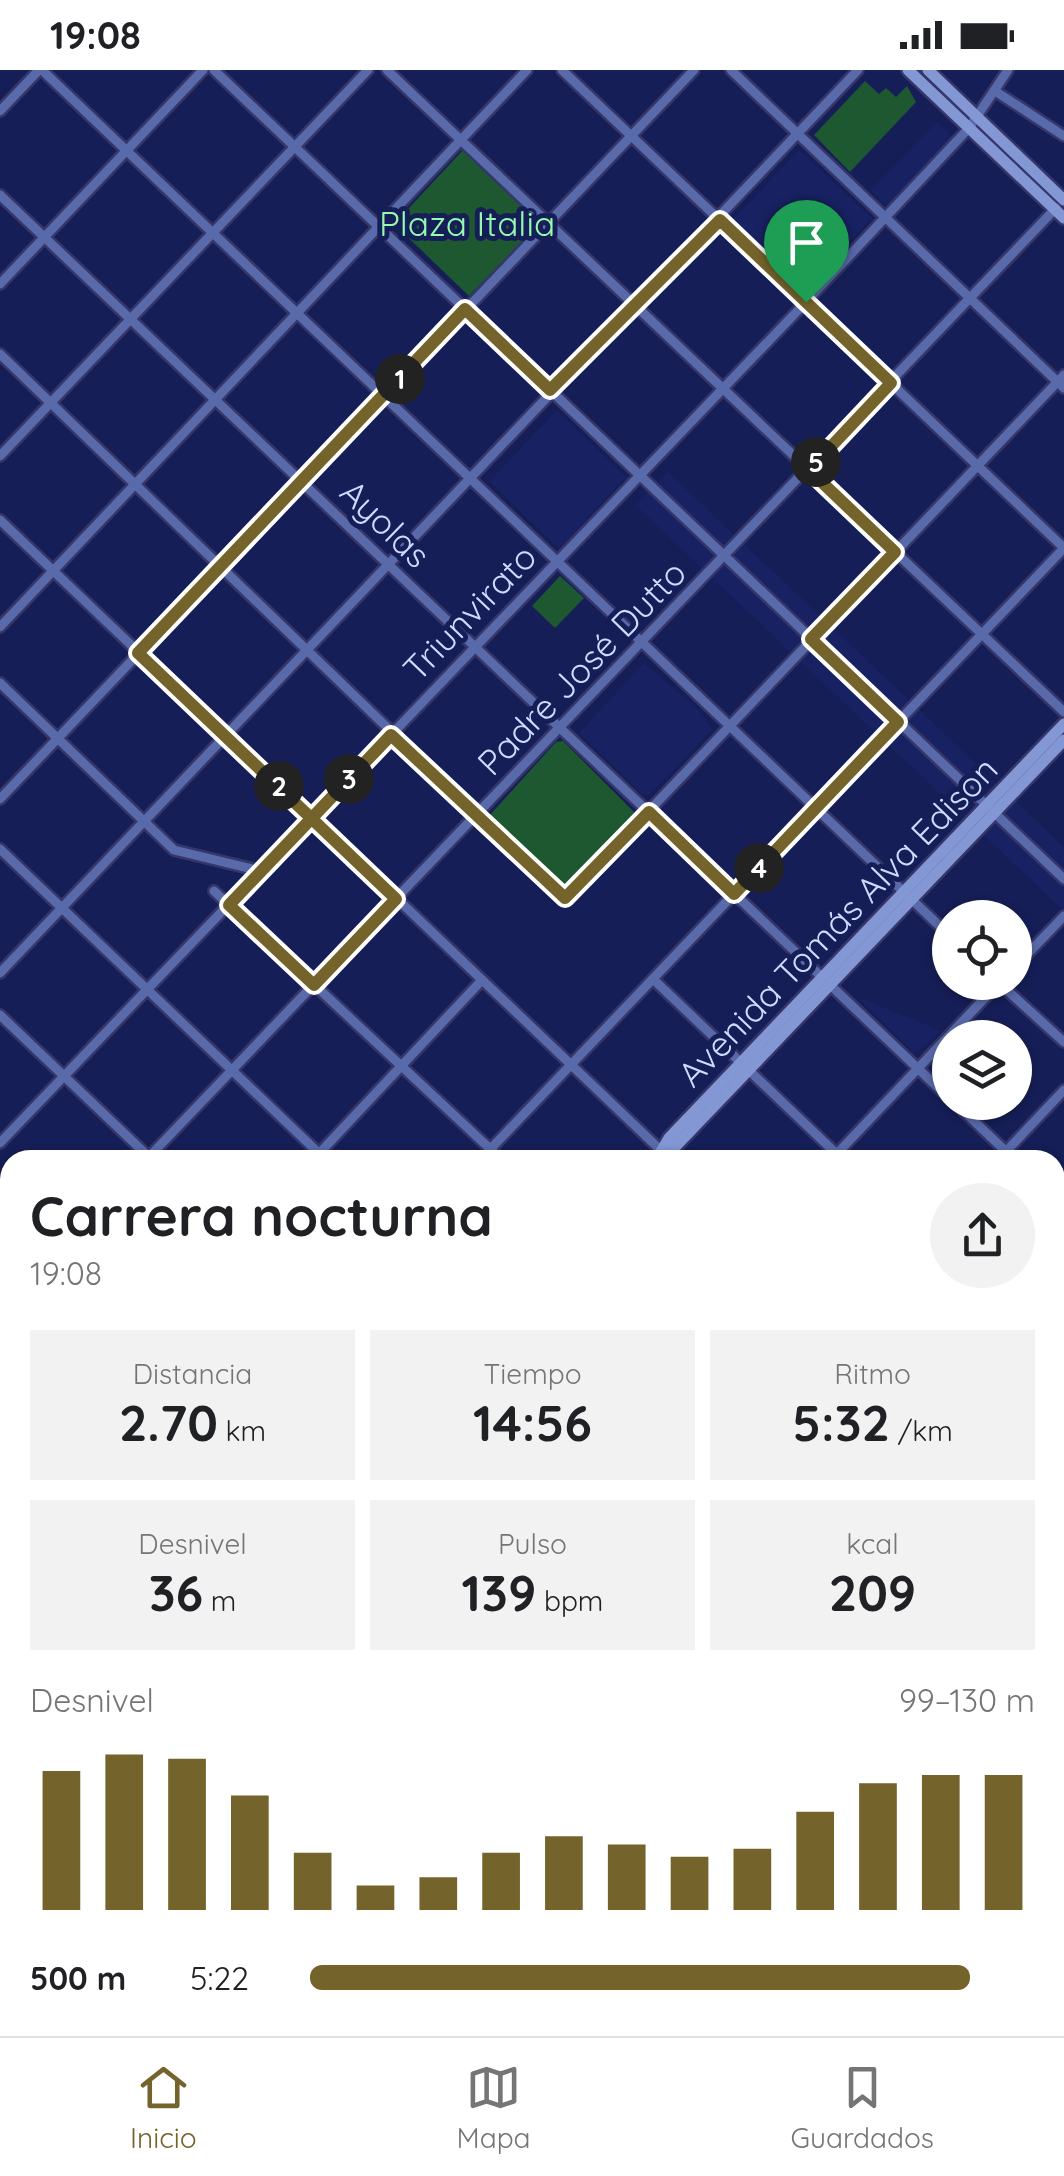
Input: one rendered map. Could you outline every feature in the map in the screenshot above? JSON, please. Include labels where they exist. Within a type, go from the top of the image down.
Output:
[{"type":"main road","points":[[908,70],[1062,205]]},
{"type":"main road","points":[[928,70],[973,123]]},
{"type":"main road","name":"Avenida Tomás Alva Edison","points":[[672,1150],[744,1067],[990,809],[1064,724]]},
{"type":"main road","name":"Avenida Tomás Alva Edison","points":[[990,809],[1064,740]]},
{"type":"main road","name":"Avenida Tomás Alva Edison","points":[[665,1150],[669,1138],[744,1067]]},
{"type":"street","points":[[0,112],[41,70],[932,919]]},
{"type":"street","points":[[0,284],[204,70]]},
{"type":"street","points":[[214,70],[1064,879]]},
{"type":"street","points":[[0,456],[368,70]]},
{"type":"street","points":[[387,70],[1064,712]]},
{"type":"street","points":[[0,626],[527,70]]},
{"type":"street","points":[[214,891],[490,1149],[1064,548],[562,70]]},
{"type":"street","points":[[0,798],[694,70]]},
{"type":"street","points":[[0,354],[391,735],[565,898],[976,464],[1062,382],[731,70]]},
{"type":"street","points":[[0,973],[550,390],[720,220],[858,70]]},
{"type":"street","name":"Triunvirato","points":[[0,1143],[806,302],[973,123],[1008,70]]},
{"type":"street","points":[[995,90],[1064,136]]},
{"type":"street","name":"Ayolas","points":[[0,195],[932,1082]]},
{"type":"street","name":"Padre José Dutto","points":[[157,1150],[1062,205]]},
{"type":"street","points":[[0,520],[571,1064],[655,1150]]},
{"type":"street","points":[[0,683],[56,740],[179,852],[261,870]]},
{"type":"street","points":[[0,848],[312,1150]]},
{"type":"street","points":[[1032,949],[1064,916]]},
{"type":"street","points":[[653,979],[829,1150]]},
{"type":"street","points":[[327,1150],[482,980]]},
{"type":"street","points":[[844,1150],[983,1000]]},
{"type":"street","points":[[1018,1000],[1064,1042]]},
{"type":"street","points":[[0,1015],[140,1150]]},
{"type":"street","points":[[1008,1150],[1064,1090]]},
{"type":"street","name":"Ayolas","points":[[972,1120],[1004,1150]]},
{"type":"shaded area","points":[[937,122],[952,137],[886,206],[871,190]]},
{"type":"shaded area","points":[[799,150],[872,218],[802,292],[729,224]]},
{"type":"shaded area","points":[[557,410],[626,477],[559,549],[489,481]]},
{"type":"shaded area","points":[[668,472],[1064,847],[1064,911],[635,505]]},
{"type":"shaded area","points":[[644,663],[695,707],[713,729],[649,795],[643,795],[579,733]]},
{"type":"shaded area","points":[[857,997],[932,1027],[932,1039],[915,1053]]},
{"type":"green space","points":[[865,81],[879,94],[886,88],[896,97],[907,86],[916,102],[850,172],[814,135]]},
{"type":"green space","name":"Plaza Italia","points":[[463,150],[540,223],[469,296],[394,224]]},
{"type":"green space","points":[[560,576],[584,598],[555,628],[532,606]]},
{"type":"green space","points":[[563,741],[636,814],[566,886],[559,885],[489,816],[556,742]]},
{"type":"route","points":[[806,302],[720,220],[550,390],[465,309],[138,653],[312,818],[396,899],[314,985],[229,905],[261,870],[312,818],[391,735],[565,898],[649,812],[734,894],[898,722],[811,639],[895,552],[809,470],[891,383],[806,302]]}]
